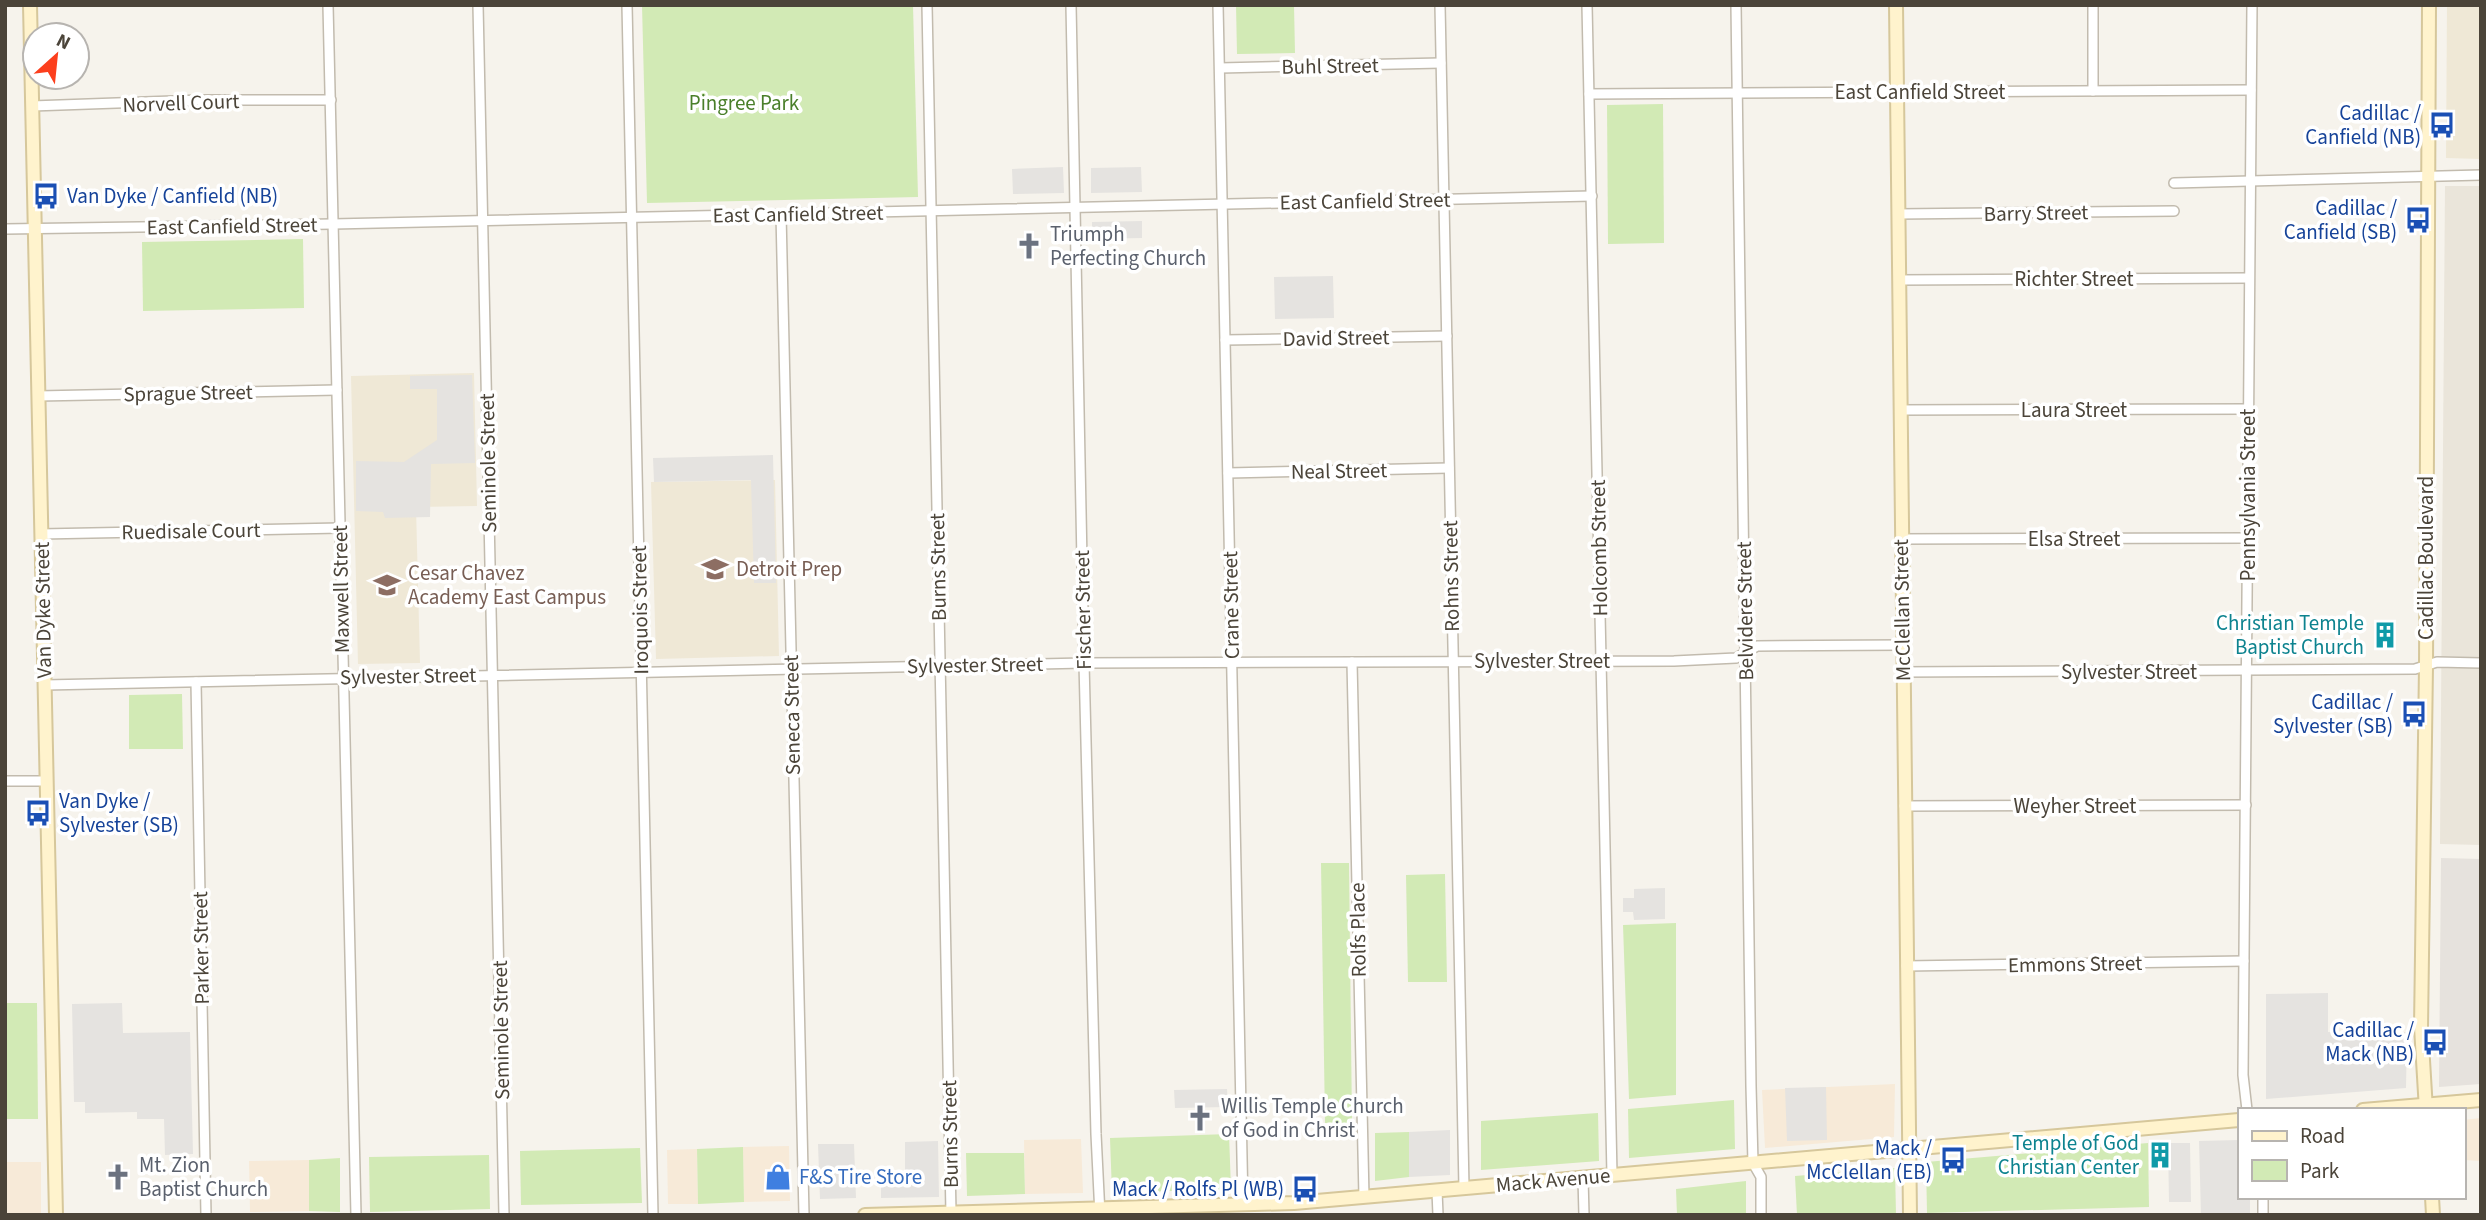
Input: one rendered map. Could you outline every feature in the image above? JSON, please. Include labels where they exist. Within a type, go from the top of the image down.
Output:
[{"type":"main road","name":"Van Dyke Street","points":[[30,5],[56,1215]]},
{"type":"main road","name":"McClellan Street","points":[[1896,5],[1910,1215]]},
{"type":"main road","name":"Cadillac Boulevard","points":[[2426,1107],[2421,1014],[2430,5]]},
{"type":"main road","points":[[2405,1108],[2481,1100]]},
{"type":"main road","name":"Mack Avenue","points":[[865,1215],[1099,1212],[1243,1205],[1294,1209],[1364,1197],[2238,1120]]},
{"type":"street","name":"Maxwell Street","points":[[328,5],[356,1215]]},
{"type":"street","name":"Seminole Street","points":[[478,5],[505,1215]]},
{"type":"street","name":"Iroquois Street","points":[[627,5],[653,1215]]},
{"type":"street","name":"Burns Street","points":[[927,5],[951,1213]]},
{"type":"street","name":"Fischer Street","points":[[1071,5],[1084,663],[1099,1212]]},
{"type":"street","name":"Crane Street","points":[[1219,5],[1243,1205]]},
{"type":"street","name":"Rohns Street","points":[[1440,5],[1464,1188]]},
{"type":"street","name":"Holcomb Street","points":[[1587,5],[1612,1175]]},
{"type":"street","name":"Belvidere Street","points":[[1736,5],[1753,1163],[1761,1177],[1761,1215]]},
{"type":"street","points":[[2093,5],[2093,91]]},
{"type":"street","name":"Pennsylvania Street","points":[[2247,1108],[2243,1075],[2252,5]]},
{"type":"street","name":"Buhl Street","points":[[1220,68],[1441,63]]},
{"type":"street","name":"East Canfield Street","points":[[1589,94],[2251,90]]},
{"type":"street","name":"Norvell Court","points":[[32,106],[201,100],[331,100]]},
{"type":"street","points":[[2174,183],[2481,175]]},
{"type":"street","name":"East Canfield Street","points":[[5,229],[333,225],[1592,196]]},
{"type":"street","name":"Barry Street","points":[[1898,214],[2174,211]]},
{"type":"street","name":"Seneca Street","points":[[781,214],[804,1215]]},
{"type":"street","name":"Richter Street","points":[[1899,279],[2249,278]]},
{"type":"street","name":"David Street","points":[[1225,340],[1447,336]]},
{"type":"street","name":"Sprague Street","points":[[38,396],[337,390]]},
{"type":"street","name":"Laura Street","points":[[1900,410],[2249,409]]},
{"type":"street","name":"Neal Street","points":[[1228,473],[1449,468]]},
{"type":"street","name":"Ruedisale Court","points":[[41,534],[340,528]]},
{"type":"street","name":"Elsa Street","points":[[1901,539],[2248,538]]},
{"type":"street","name":"Sylvester Street","points":[[45,685],[940,665],[1601,661],[1731,658],[1757,646],[1902,645]]},
{"type":"street","name":"Rolfs Place","points":[[1352,662],[1364,1197]]},
{"type":"street","name":"Sylvester Street","points":[[1902,672],[2416,669],[2437,662],[2481,663]]},
{"type":"street","name":"Parker Street","points":[[196,682],[206,1215]]},
{"type":"street","points":[[5,781],[46,781]]},
{"type":"street","name":"Weyher Street","points":[[1904,806],[2246,805]]},
{"type":"street","name":"Emmons Street","points":[[1906,967],[2244,961]]},
{"type":"street","points":[[1583,1178],[1584,1215]]},
{"type":"street","points":[[1437,1191],[1438,1215]]},
{"type":"shaded area","points":[[2447,5],[2481,5],[2481,159],[2446,158]]},
{"type":"shaded area","points":[[1063,167],[1064,193],[1013,194],[1012,169]]},
{"type":"shaded area","points":[[1141,167],[1142,192],[1091,193],[1091,168]]},
{"type":"shaded area","points":[[2445,186],[2481,186],[2481,845],[2440,844]]},
{"type":"shaded area","points":[[1142,221],[1142,238],[1092,239],[1092,222]]},
{"type":"shaded area","points":[[1333,276],[1334,318],[1275,319],[1274,277]]},
{"type":"shaded area","name":"Cesar Chavez Academy East Campus","points":[[474,373],[477,506],[416,507],[420,663],[358,664],[351,376]]},
{"type":"shaded area","points":[[472,375],[475,463],[431,464],[430,517],[385,518],[383,512],[356,511],[356,461],[404,462],[437,440],[437,389],[410,389],[410,376]]},
{"type":"shaded area","points":[[773,455],[776,583],[754,583],[751,480],[654,482],[653,458]]},
{"type":"shaded area","name":"Detroit Prep","points":[[775,480],[779,656],[656,659],[651,482]]},
{"type":"shaded area","points":[[2441,858],[2481,859],[2481,1084],[2439,1087]]},
{"type":"shaded area","points":[[1665,888],[1665,919],[1634,920],[1633,912],[1623,912],[1623,898],[1634,898],[1634,889]]},
{"type":"shaded area","points":[[2328,993],[2328,1032],[2407,1032],[2406,1088],[2266,1099],[2266,994]]},
{"type":"shaded area","points":[[122,1003],[123,1033],[190,1032],[193,1154],[165,1155],[164,1119],[137,1119],[137,1112],[85,1113],[85,1102],[74,1102],[72,1004]]},
{"type":"shaded area","points":[[1895,1084],[1894,1137],[1765,1148],[1762,1090]]},
{"type":"shaded area","points":[[1826,1087],[1827,1140],[1787,1141],[1785,1088]]},
{"type":"shaded area","points":[[1227,1089],[1228,1107],[1175,1108],[1174,1090]]},
{"type":"shaded area","points":[[2481,1118],[2481,1161],[2465,1160],[2465,1120]]},
{"type":"shaded area","points":[[1450,1130],[1450,1175],[1409,1177],[1409,1132]]},
{"type":"shaded area","points":[[1081,1139],[1083,1193],[1025,1194],[1024,1140]]},
{"type":"shaded area","points":[[2238,1140],[2238,1199],[2250,1199],[2250,1215],[2201,1215],[2199,1141]]},
{"type":"shaded area","points":[[938,1141],[939,1197],[881,1198],[881,1181],[905,1181],[905,1142]]},
{"type":"shaded area","points":[[2168,1143],[2190,1143],[2191,1202],[2169,1202]]},
{"type":"shaded area","points":[[818,1144],[854,1144],[856,1198],[820,1199]]},
{"type":"shaded area","points":[[789,1146],[790,1201],[744,1202],[743,1147]]},
{"type":"shaded area","points":[[697,1149],[698,1204],[668,1204],[667,1150]]},
{"type":"shaded area","points":[[309,1160],[309,1211],[250,1212],[249,1161]]},
{"type":"shaded area","points":[[5,1162],[41,1162],[41,1215],[5,1215]]},
{"type":"green space","name":"Pingree Park","points":[[642,5],[913,5],[918,197],[647,203]]},
{"type":"green space","points":[[1236,5],[1294,5],[1295,53],[1237,54]]},
{"type":"green space","points":[[1663,104],[1664,243],[1608,244],[1607,105]]},
{"type":"green space","points":[[303,239],[304,308],[143,311],[142,242]]},
{"type":"green space","points":[[182,694],[183,749],[129,749],[129,695]]},
{"type":"green space","points":[[1321,863],[1349,863],[1352,1123],[1325,1123]]},
{"type":"green space","points":[[1445,874],[1447,982],[1408,982],[1406,875]]},
{"type":"green space","points":[[1676,923],[1676,1095],[1629,1099],[1623,925]]},
{"type":"green space","points":[[5,1003],[37,1003],[38,1119],[5,1119]]},
{"type":"green space","points":[[1734,1100],[1735,1149],[1629,1158],[1628,1109]]},
{"type":"green space","points":[[1598,1113],[1599,1161],[1481,1170],[1481,1121]]},
{"type":"green space","points":[[1409,1132],[1409,1177],[1375,1181],[1375,1133]]},
{"type":"green space","points":[[1229,1134],[1231,1189],[1112,1193],[1110,1138]]},
{"type":"green space","points":[[2148,1143],[2149,1207],[1927,1213],[1926,1162]]},
{"type":"green space","points":[[743,1147],[744,1202],[698,1204],[697,1149]]},
{"type":"green space","points":[[640,1148],[642,1203],[521,1205],[520,1151]]},
{"type":"green space","points":[[966,1153],[1024,1153],[1025,1194],[967,1196]]},
{"type":"green space","points":[[489,1155],[490,1209],[370,1212],[369,1157]]},
{"type":"green space","points":[[340,1158],[340,1212],[309,1211],[309,1160]]},
{"type":"green space","points":[[1895,1168],[1896,1215],[1797,1215],[1795,1176]]},
{"type":"green space","points":[[1746,1181],[1746,1215],[1677,1215],[1676,1189]]},
{"type":"place","name":"Cadillac / Canfield (NB)","points":[[2442,125]]},
{"type":"place","name":"Van Dyke / Canfield (NB)","points":[[46,196]]},
{"type":"place","name":"Cadillac / Canfield (SB)","points":[[2418,220]]},
{"type":"place","name":"Triumph Perfecting Church","points":[[1029,246]]},
{"type":"place","name":"Detroit Prep","points":[[715,569]]},
{"type":"place","name":"Cesar Chavez Academy East Campus","points":[[387,585]]},
{"type":"place","name":"Christian Temple Baptist Church","points":[[2385,635]]},
{"type":"place","name":"Cadillac / Sylvester (SB)","points":[[2414,714]]},
{"type":"place","name":"Van Dyke / Sylvester (SB)","points":[[38,813]]},
{"type":"place","name":"Cadillac / Mack (NB)","points":[[2435,1042]]},
{"type":"place","name":"Willis Temple Church of God in Christ","points":[[1200,1118]]},
{"type":"place","name":"Temple of God Christian Center","points":[[2160,1155]]},
{"type":"place","name":"Mack / McClellan (EB)","points":[[1953,1160]]},
{"type":"place","name":"Mt. Zion Baptist Church","points":[[118,1177]]},
{"type":"place","name":"F&S Tire Store","points":[[778,1177]]},
{"type":"place","name":"Mack / Rolfs Pl (WB)","points":[[1305,1189]]}]
